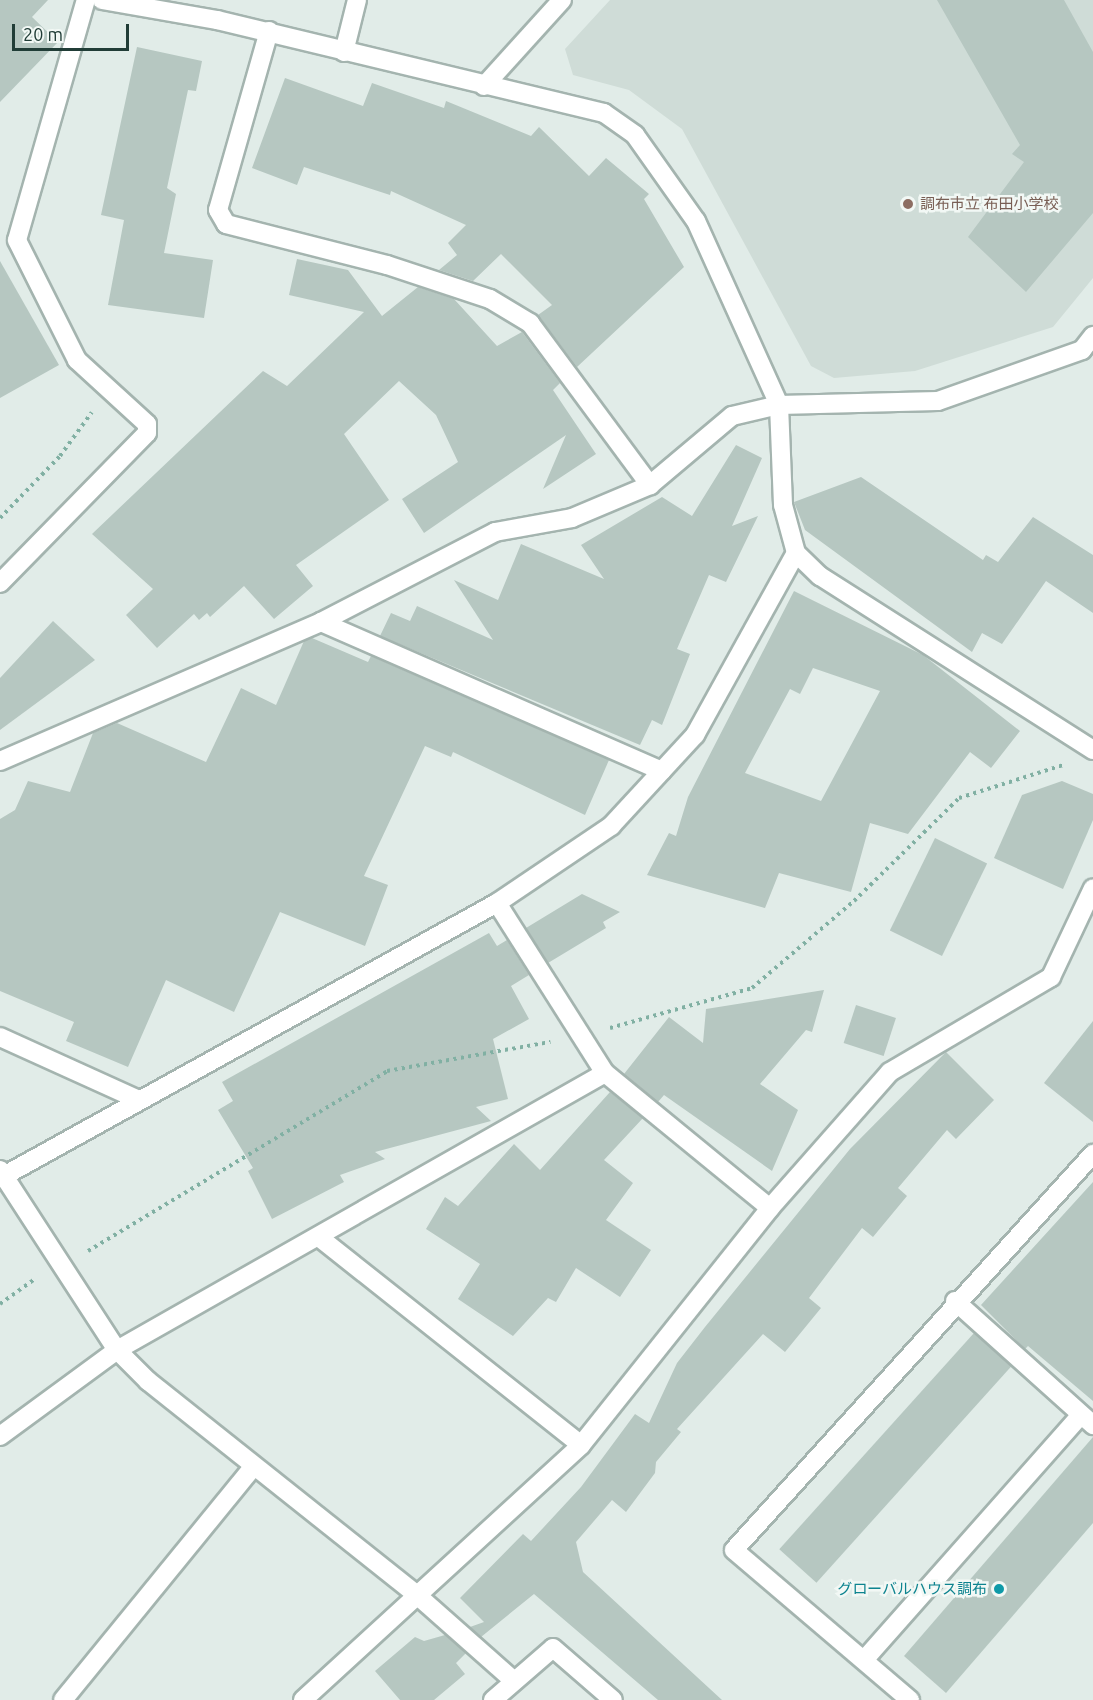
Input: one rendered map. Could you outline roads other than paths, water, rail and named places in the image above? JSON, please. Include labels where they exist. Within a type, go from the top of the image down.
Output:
[{"type":"street","points":[[0,583],[147,433],[147,424],[108,391],[77,360],[8,239],[86,0]]},
{"type":"street","points":[[102,0],[171,5],[344,52],[604,113],[635,135],[696,221],[779,405],[783,505],[796,553],[820,576],[1093,750]]},
{"type":"street","points":[[344,52],[357,0]]},
{"type":"street","points":[[484,86],[562,0]]},
{"type":"street","points":[[268,32],[218,210],[225,224],[387,265],[490,299],[530,323],[650,485]]},
{"type":"street","points":[[0,761],[321,622],[495,532],[572,518],[650,485],[732,416],[779,405],[938,401],[1082,350],[1093,336]]},
{"type":"street","points":[[514,1681],[418,1596],[252,1468],[117,1350],[2,1174],[498,903],[611,826],[695,735],[796,553]]},
{"type":"street","points":[[321,622],[662,771]]},
{"type":"street","points":[[303,1700],[581,1445],[770,1208],[890,1072],[1051,977],[1093,888]]},
{"type":"street","points":[[498,903],[605,1073],[770,1208]]},
{"type":"street","points":[[0,1037],[139,1100]]},
{"type":"street","points":[[0,1436],[117,1350],[320,1238],[605,1073]]},
{"type":"street","points":[[910,1700],[734,1550],[955,1301],[1093,1154]]},
{"type":"street","points":[[320,1238],[581,1445]]},
{"type":"street","points":[[864,1660],[1087,1420],[955,1301]]},
{"type":"street","points":[[63,1700],[252,1468]]},
{"type":"street","points":[[493,1700],[553,1648],[613,1700]]},
{"type":"place","name":"調布市立 布田小学校","points":[[908,204]]},
{"type":"place","name":"グローバルハウス調布","points":[[999,1589]]}]
